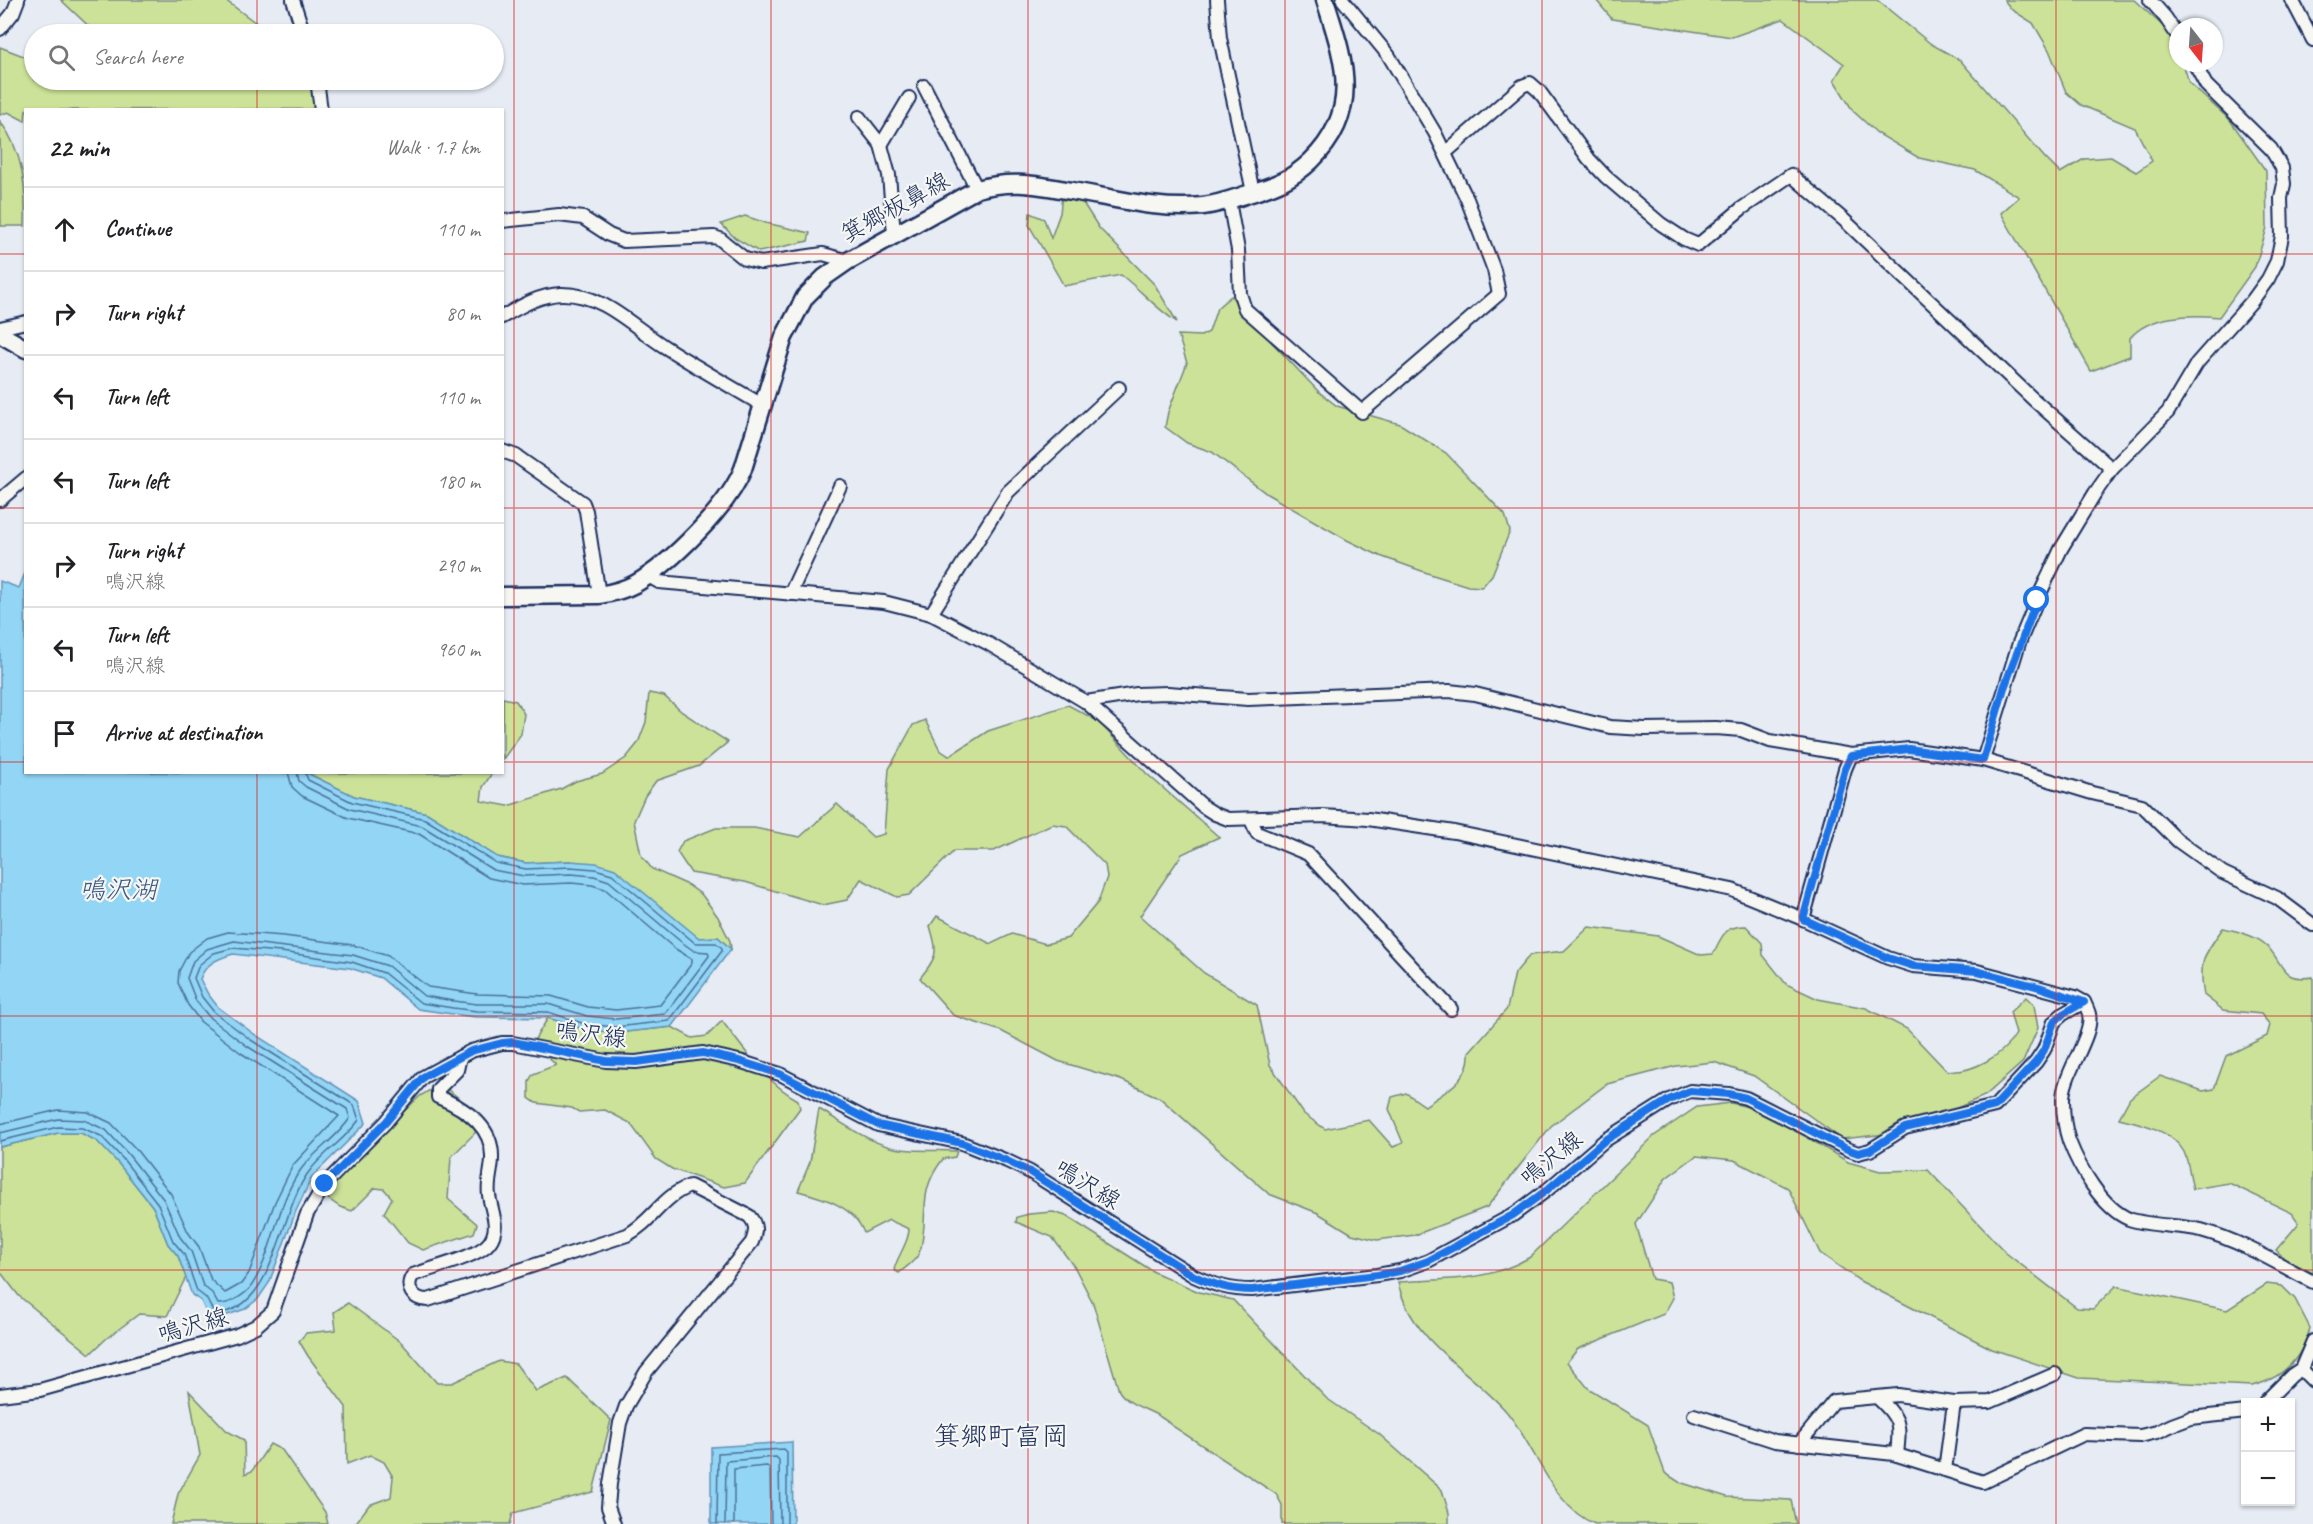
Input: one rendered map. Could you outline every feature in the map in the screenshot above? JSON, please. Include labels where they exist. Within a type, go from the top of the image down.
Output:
[{"type":"main road","name":"箕郷板鼻線","points":[[504,596],[599,595],[633,585],[648,576],[708,520],[730,496],[743,470],[784,337],[796,312],[814,286],[848,261],[977,189],[999,183],[1021,183],[1142,203],[1200,206],[1229,201],[1282,183],[1298,172],[1325,145],[1342,110],[1346,80],[1340,48],[1325,0]]},
{"type":"main road","points":[[0,334],[24,349]]},
{"type":"street","points":[[0,29],[13,13],[18,0]]},
{"type":"street","points":[[293,0],[301,24]]},
{"type":"street","points":[[1217,0],[1220,38],[1253,192]]},
{"type":"street","points":[[1229,201],[1238,250],[1240,294],[1245,309],[1362,412],[1499,294],[1485,246],[1467,199],[1445,153],[1389,56],[1343,0]]},
{"type":"street","points":[[2150,0],[2169,22]]},
{"type":"street","points":[[2292,0],[2313,40]]},
{"type":"street","points":[[1983,760],[2004,688],[2037,600],[2061,549],[2112,469],[2168,412],[2197,363],[2252,301],[2268,279],[2281,248],[2281,198],[2284,184],[2282,168],[2271,149],[2206,85],[2199,72]]},
{"type":"street","points":[[1445,153],[1522,86],[1530,83],[1539,91],[1589,159],[1606,177],[1661,224],[1698,245],[1741,209],[1791,175],[1844,220],[2033,399],[2112,469]]},
{"type":"street","points":[[924,86],[977,189]]},
{"type":"street","points":[[318,90],[321,108]]},
{"type":"street","points":[[881,145],[909,98]]},
{"type":"street","points":[[859,117],[881,145],[889,175],[894,234]]},
{"type":"street","points":[[504,221],[559,215],[583,218],[609,235],[624,241],[714,237],[746,259],[761,263],[816,255],[848,261]]},
{"type":"street","points":[[504,316],[538,298],[562,294],[583,296],[604,305],[656,342],[764,406]]},
{"type":"street","points":[[0,328],[24,322]]},
{"type":"street","points":[[930,614],[1008,492],[1119,388]]},
{"type":"street","points":[[504,452],[516,456],[583,503],[599,595]]},
{"type":"street","points":[[0,500],[24,480]]},
{"type":"street","points":[[790,594],[840,486]]},
{"type":"street","points":[[648,576],[659,582],[884,602],[930,614],[989,644],[1086,702],[1215,814],[1228,819],[1342,816],[1454,832],[1732,890],[1888,958],[1913,966],[1977,971],[2039,987],[2084,1002],[2089,1015],[2089,1025],[2067,1079],[2063,1098],[2069,1140],[2096,1190],[2110,1205],[2129,1219],[2200,1230],[2221,1237],[2313,1282]]},
{"type":"street","points":[[1086,702],[1137,693],[1248,699],[1449,692],[1475,694],[1610,727],[1741,730],[1770,741],[1851,756],[1909,749],[1983,760],[2092,794],[2142,805],[2178,841],[2214,866],[2277,898],[2313,925]]},
{"type":"street","points":[[1803,919],[1845,769],[1851,756]]},
{"type":"street","points":[[1251,820],[1257,833],[1308,854],[1451,1010]]},
{"type":"street","name":"鳴沢線","points":[[0,1395],[51,1387],[237,1335],[256,1326],[273,1311],[308,1214],[325,1184],[386,1122],[423,1077],[482,1048],[513,1042],[606,1061],[636,1062],[703,1053],[780,1074],[878,1125],[962,1143],[1007,1161],[1040,1178],[1194,1276],[1226,1288],[1252,1290],[1377,1275],[1400,1271],[1428,1261],[1513,1215],[1547,1190],[1604,1141],[1661,1104],[1690,1091],[1729,1094],[1746,1098],[1847,1149],[1858,1153],[1870,1150],[1905,1128],[1995,1106],[2036,1062],[2044,1050],[2054,1022],[2084,1002]]},
{"type":"street","points":[[460,1057],[457,1070],[438,1089],[438,1097],[456,1104],[482,1125],[491,1142],[492,1159],[488,1192],[495,1231],[488,1244],[475,1254],[412,1275],[409,1289],[415,1297],[428,1300],[627,1235],[638,1230],[669,1196],[690,1186],[750,1215],[754,1221],[756,1230],[752,1242],[646,1372],[626,1406],[620,1423],[609,1496],[608,1507],[614,1524]]},
{"type":"street","points":[[2269,1398],[2301,1369],[2313,1341]]},
{"type":"street","points":[[2301,1369],[2313,1381]]},
{"type":"street","points":[[1799,1444],[1834,1401],[1898,1395],[1954,1403],[1990,1402],[2055,1374]]},
{"type":"street","points":[[1878,1398],[1892,1411],[1897,1421],[1898,1455]]},
{"type":"street","points":[[1945,1470],[1954,1403]]},
{"type":"street","points":[[1694,1415],[1775,1441],[1898,1455],[1983,1482],[2084,1434],[2140,1436],[2157,1432],[2191,1418],[2241,1413]]},
{"type":"green space","points":[[61,0],[225,0],[257,24],[86,24]]},
{"type":"green space","points":[[1596,0],[1877,0],[1931,44],[1960,60],[2060,173],[2084,159],[2111,157],[2136,172],[2152,161],[2135,128],[2081,105],[2066,92],[2049,50],[2033,23],[2012,10],[2004,0],[2134,0],[2169,32],[2169,72],[2186,72],[2189,83],[2230,120],[2266,171],[2267,228],[2255,267],[2219,317],[2184,316],[2159,320],[2138,330],[2130,338],[2130,356],[2091,371],[2001,213],[2019,197],[1975,170],[1919,158],[1877,133],[1853,111],[1834,80],[1844,64],[1783,19],[1732,37],[1612,19]]},
{"type":"green space","points":[[0,47],[24,56],[24,90],[312,90],[317,108],[24,108],[24,120],[8,112],[0,115]]},
{"type":"green space","points":[[0,121],[19,158],[24,184],[24,226],[1,226]]},
{"type":"green space","points":[[1062,195],[1078,195],[1099,228],[1155,285],[1177,322],[1121,275],[1064,286],[1029,225],[1030,213],[1044,219],[1051,238],[1060,213]]},
{"type":"green space","points":[[745,216],[810,233],[808,241],[759,252],[735,238],[721,224]]},
{"type":"green space","points":[[1231,296],[1319,392],[1337,406],[1400,424],[1446,453],[1505,515],[1510,531],[1492,575],[1482,587],[1468,586],[1433,575],[1380,556],[1347,540],[1267,494],[1212,452],[1187,443],[1165,427],[1168,412],[1187,363],[1178,335],[1201,336],[1209,332],[1217,308]]},
{"type":"green space","points":[[649,693],[664,696],[682,712],[728,742],[699,766],[656,781],[645,796],[634,821],[641,855],[652,869],[688,885],[702,895],[718,917],[730,941],[731,949],[718,937],[699,938],[570,861],[526,863],[497,857],[427,813],[354,796],[309,774],[491,774],[483,787],[481,801],[508,806],[602,774],[626,758],[638,743],[646,722]]},
{"type":"green space","points":[[504,698],[516,701],[524,714],[521,734],[504,758]]},
{"type":"green space","points":[[1068,705],[1098,721],[1147,774],[1219,837],[1182,854],[1140,916],[1204,973],[1257,1005],[1270,1065],[1304,1114],[1325,1129],[1369,1120],[1393,1147],[1403,1143],[1389,1109],[1392,1097],[1406,1093],[1425,1106],[1455,1084],[1466,1070],[1469,1052],[1507,1009],[1515,973],[1530,955],[1564,951],[1589,927],[1658,936],[1701,955],[1713,954],[1728,930],[1746,926],[1762,943],[1763,955],[1786,984],[1818,999],[1866,1008],[1907,1029],[1947,1071],[1976,1066],[2004,1049],[2016,1034],[2010,1012],[2026,997],[2034,1005],[2038,1028],[2023,1062],[1986,1095],[1904,1132],[1842,1139],[1754,1076],[1714,1062],[1676,1066],[1607,1084],[1551,1126],[1487,1207],[1415,1235],[1377,1240],[1352,1234],[1318,1213],[1269,1194],[1160,1098],[1121,1080],[1058,1061],[1001,1031],[953,1015],[920,978],[935,954],[930,926],[937,916],[991,944],[1012,934],[1046,944],[1068,938],[1098,902],[1107,877],[1105,865],[1066,826],[1052,824],[994,851],[954,851],[909,895],[897,897],[861,879],[847,900],[823,905],[745,882],[691,873],[677,852],[683,841],[716,828],[754,828],[800,837],[837,804],[873,837],[884,834],[889,769],[913,725],[925,720],[940,750],[949,756],[988,731]]},
{"type":"green space","points":[[2223,928],[2246,934],[2263,942],[2284,970],[2294,977],[2313,977],[2313,1273],[2285,1259],[2276,1250],[2299,1223],[2292,1213],[2229,1183],[2193,1189],[2186,1156],[2179,1144],[2155,1129],[2119,1118],[2130,1098],[2160,1076],[2203,1091],[2214,1089],[2226,1056],[2267,1036],[2270,1025],[2261,1014],[2223,1010],[2204,995],[2202,966],[2207,952]]},
{"type":"green space","points":[[548,1018],[584,1029],[616,1033],[672,1027],[692,1038],[707,1036],[722,1021],[766,1075],[786,1093],[798,1100],[800,1108],[745,1183],[724,1187],[672,1169],[656,1159],[630,1123],[605,1110],[579,1112],[572,1108],[536,1103],[529,1098],[529,1081],[533,1074],[556,1065],[537,1047],[535,1039]]},
{"type":"green space","points":[[443,1086],[479,1113],[475,1133],[451,1157],[448,1199],[477,1224],[474,1233],[423,1250],[408,1243],[384,1213],[392,1198],[384,1189],[375,1188],[352,1211],[340,1207],[327,1198],[339,1174],[420,1096],[435,1087]]},
{"type":"green space","points":[[1731,1103],[1762,1110],[1848,1162],[1880,1171],[1928,1170],[2006,1253],[2077,1308],[2093,1309],[2116,1286],[2227,1310],[2267,1284],[2282,1286],[2295,1299],[2310,1328],[2302,1349],[2290,1366],[2282,1372],[2252,1386],[2079,1378],[1992,1349],[1860,1281],[1820,1253],[1788,1188],[1734,1160],[1696,1156],[1666,1178],[1636,1224],[1652,1279],[1669,1282],[1673,1298],[1664,1314],[1578,1349],[1567,1362],[1588,1388],[1648,1425],[1665,1473],[1679,1482],[1727,1497],[1791,1500],[1796,1524],[1595,1524],[1580,1516],[1555,1489],[1505,1410],[1427,1337],[1415,1321],[1398,1282],[1482,1275],[1499,1271],[1530,1257],[1654,1136],[1697,1107]]},
{"type":"green space","points":[[819,1109],[862,1135],[890,1147],[907,1150],[957,1151],[955,1157],[943,1159],[929,1183],[923,1235],[918,1256],[899,1273],[894,1270],[909,1229],[889,1220],[864,1233],[853,1216],[837,1204],[798,1191],[810,1162]]},
{"type":"green space","points":[[58,1133],[81,1133],[97,1141],[118,1163],[153,1207],[168,1244],[178,1256],[186,1277],[167,1316],[139,1314],[90,1354],[19,1296],[0,1274],[0,1147]]},
{"type":"green space","points":[[1053,1212],[1066,1216],[1154,1272],[1199,1292],[1233,1300],[1326,1398],[1379,1434],[1442,1490],[1449,1513],[1449,1524],[1282,1524],[1282,1505],[1276,1494],[1158,1415],[1130,1402],[1119,1391],[1093,1303],[1075,1268],[1052,1237],[1016,1222],[1017,1217]]},
{"type":"green space","points":[[348,1303],[401,1342],[437,1383],[452,1383],[499,1361],[516,1364],[536,1391],[567,1378],[611,1420],[593,1492],[513,1513],[510,1524],[355,1524],[369,1505],[391,1497],[393,1477],[384,1462],[370,1455],[347,1464],[346,1407],[299,1341],[306,1333],[336,1330],[334,1312]]},
{"type":"green space","points":[[189,1391],[227,1431],[244,1440],[245,1474],[252,1471],[270,1444],[282,1450],[325,1512],[328,1524],[171,1524],[178,1494],[200,1455]]},
{"type":"water","name":"鳴沢湖","points":[[24,576],[24,774],[309,774],[354,796],[427,813],[497,857],[526,863],[570,861],[596,863],[615,869],[699,938],[718,937],[731,949],[672,1027],[616,1033],[584,1029],[548,1018],[476,1017],[418,1009],[381,978],[350,968],[233,954],[213,962],[205,969],[200,979],[218,1007],[254,1034],[359,1101],[366,1123],[312,1177],[296,1211],[269,1283],[258,1299],[245,1309],[210,1321],[201,1301],[192,1295],[178,1256],[168,1244],[153,1207],[97,1141],[81,1133],[58,1133],[0,1147],[0,581],[19,588]]},
{"type":"water","points":[[792,1442],[793,1524],[711,1524],[711,1447]]},
{"type":"district","name":"箕郷町富岡","points":[[1001,1436]]},
{"type":"route","points":[[325,1184],[386,1122],[423,1077],[471,1051],[513,1042],[606,1061],[636,1062],[703,1053],[780,1074],[878,1125],[962,1143],[1007,1161],[1030,1172],[1194,1276],[1219,1287],[1233,1290],[1252,1290],[1377,1275],[1400,1271],[1428,1261],[1513,1215],[1547,1190],[1604,1141],[1653,1109],[1690,1091],[1729,1094],[1746,1098],[1847,1149],[1858,1153],[1870,1150],[1905,1128],[1995,1106],[2036,1062],[2044,1050],[2054,1022],[2084,1002],[2075,997],[1977,971],[1913,966],[1888,958],[1803,919],[1845,769],[1851,756],[1909,749],[1983,760],[2019,643],[2037,600]]}]
